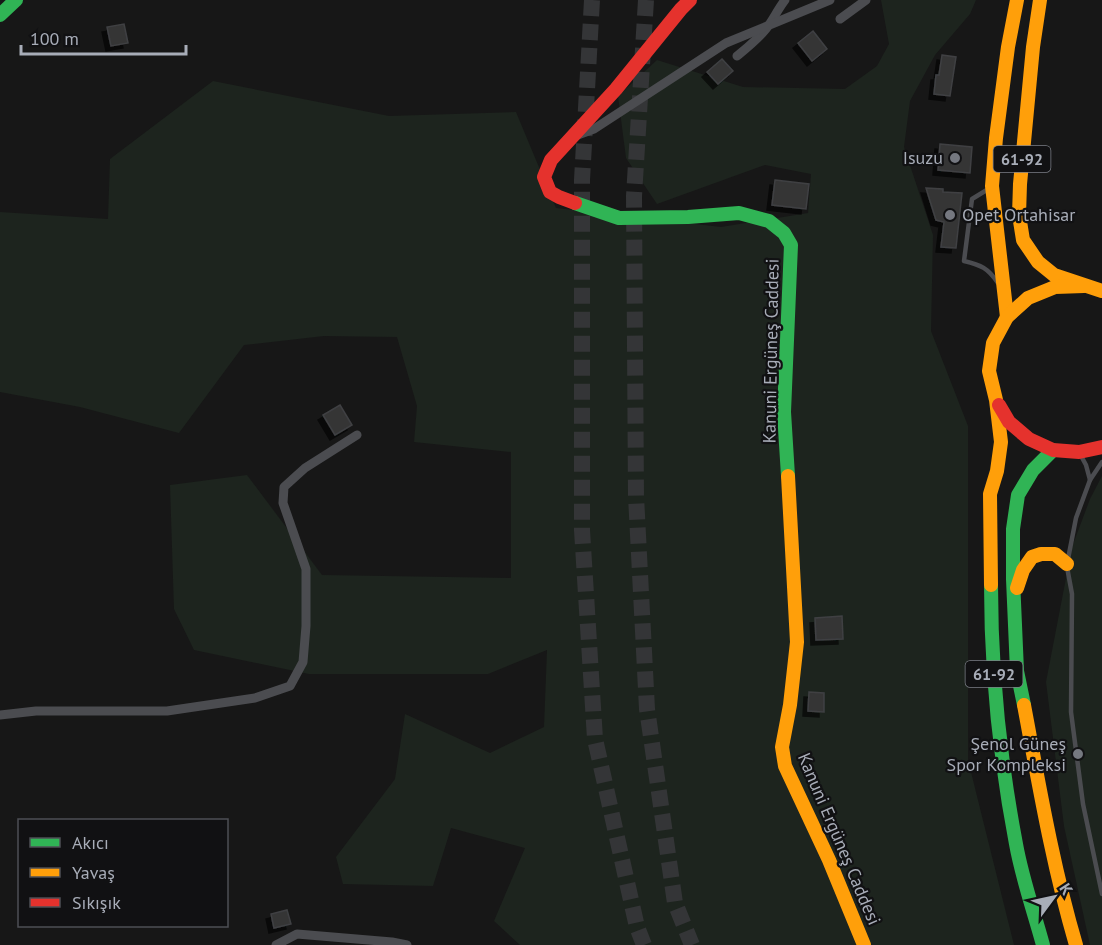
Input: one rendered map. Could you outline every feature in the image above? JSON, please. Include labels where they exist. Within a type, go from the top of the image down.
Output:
[{"type":"main road","points":[[0,15],[16,0]]},
{"type":"main road","name":"Kanuni Ergüneş Caddesi","points":[[690,0],[616,89],[551,160],[544,177],[550,192],[559,197],[618,218],[688,217],[738,213],[769,220],[783,233],[791,245],[784,412],[797,642],[790,705],[782,747],[785,766],[830,860],[864,945]]},
{"type":"main road","name":"61-92","points":[[1007,317],[992,186],[1008,47],[1017,0]]},
{"type":"main road","name":"61-92","points":[[1040,0],[1021,172],[1019,215],[1023,240],[1038,262],[1054,275],[1102,291]]},
{"type":"main road","name":"61-92","points":[[1042,945],[1016,845],[1000,739],[991,630],[990,494],[997,471],[1001,442],[996,400],[989,371],[993,343],[1007,317],[1028,298],[1055,287],[1084,286]]},
{"type":"main road","name":"61-92","points":[[996,400],[1009,422],[1029,440],[1053,450],[1079,452],[1102,447]]},
{"type":"main road","name":"61-92","points":[[1053,450],[1033,470],[1018,495],[1013,529],[1017,671],[1043,806],[1065,908],[1076,945]]},
{"type":"main road","points":[[1014,599],[1023,570],[1032,557],[1041,554],[1055,554],[1067,564]]},
{"type":"street","points":[[737,56],[758,39],[785,0]]},
{"type":"street","points":[[572,136],[594,129],[726,43],[830,0]]},
{"type":"street","points":[[840,20],[866,0]]},
{"type":"street","points":[[0,715],[36,711],[167,711],[255,698],[290,686],[303,662],[306,626],[306,569],[283,503],[284,487],[305,468],[357,435]]},
{"type":"street","points":[[276,945],[297,934],[407,945]]},
{"type":"lane","points":[[992,186],[972,199],[963,261],[977,264],[990,272],[1005,294]]},
{"type":"lane","points":[[1079,452],[1090,480]]},
{"type":"lane","points":[[1102,462],[1090,480],[1076,518],[1067,564],[1072,594],[1071,712],[1083,804],[1102,894]]},
{"type":"shaded area","points":[[881,0],[976,0],[970,14],[935,55],[910,101],[904,147],[933,235],[931,331],[968,426],[968,760],[1014,945],[520,945],[494,921],[525,848],[451,828],[433,886],[343,884],[336,857],[395,779],[405,714],[490,753],[544,727],[547,650],[488,674],[309,674],[194,650],[174,609],[170,485],[247,475],[322,575],[511,578],[511,452],[414,442],[417,406],[397,337],[324,336],[244,345],[179,433],[80,407],[0,392],[0,212],[108,219],[110,159],[213,81],[389,116],[516,112],[556,208],[721,227],[808,213],[811,174],[765,165],[657,204],[626,158],[618,96],[657,60],[743,87],[845,89],[877,66],[889,44]]},
{"type":"shaded area","name":"Şenol Güneş Spor Kompleksi","points":[[1102,476],[1102,945],[1090,945],[1064,826],[1046,682],[1072,547],[1090,499]]},
{"type":"building","points":[[124,24],[128,43],[111,46],[107,27]]},
{"type":"building","points":[[813,31],[827,49],[812,61],[798,43]]},
{"type":"building","points":[[942,55],[956,57],[950,96],[934,94],[936,75],[939,75]]},
{"type":"building","points":[[722,59],[733,71],[718,84],[707,72]]},
{"type":"building","name":"Isuzu","points":[[940,144],[972,147],[970,173],[938,170]]},
{"type":"building","points":[[775,180],[809,184],[806,209],[772,205]]},
{"type":"building","points":[[926,188],[962,193],[956,248],[941,247],[944,222],[936,220]]},
{"type":"building","points":[[340,405],[352,425],[335,435],[323,415]]},
{"type":"building","points":[[842,616],[843,639],[816,640],[815,618]]},
{"type":"building","points":[[809,692],[824,693],[824,712],[808,711]]},
{"type":"building","points":[[287,910],[291,924],[274,928],[271,914]]},
{"type":"tunnel","points":[[592,0],[582,180],[582,530],[595,739],[637,927],[644,945]]},
{"type":"tunnel","points":[[646,0],[634,196],[636,496],[647,709],[675,903],[692,945]]},
{"type":"traffic: fast","points":[[0,15],[16,0]]},
{"type":"traffic: fast","points":[[575,203],[619,218],[688,217],[739,213],[769,221],[784,233],[791,245],[784,412],[788,476]]},
{"type":"traffic: fast","points":[[1024,705],[1017,671],[1013,529],[1018,495],[1033,470],[1053,450]]},
{"type":"traffic: fast","points":[[991,585],[997,715],[1005,780],[1019,857],[1043,945]]},
{"type":"traffic: slow","points":[[1007,317],[992,186],[1008,47],[1017,0]]},
{"type":"traffic: slow","points":[[1040,0],[1033,47],[1020,184],[1019,215],[1023,240],[1038,262],[1054,275],[1102,291]]},
{"type":"traffic: slow","points":[[991,585],[990,494],[997,471],[1001,442],[996,400],[989,371],[993,343],[1007,317],[1028,298],[1055,287],[1084,286]]},
{"type":"traffic: slow","points":[[788,476],[797,642],[790,705],[782,747],[785,766],[829,860],[864,945]]},
{"type":"traffic: slow","points":[[1017,588],[1023,570],[1032,557],[1041,554],[1055,554],[1067,564]]},
{"type":"traffic: slow","points":[[1024,705],[1053,856],[1076,945]]},
{"type":"traffic: jam","points":[[575,203],[550,192],[544,177],[551,160],[616,89],[690,0]]},
{"type":"traffic: jam","points":[[999,405],[1009,422],[1029,439],[1053,450],[1079,452],[1102,447]]},
{"type":"place","name":"Isuzu","points":[[955,158]]},
{"type":"place","name":"Opet Ortahisar","points":[[950,215]]},
{"type":"place","name":"Şenol Güneş Spor Kompleksi","points":[[1078,754]]}]
